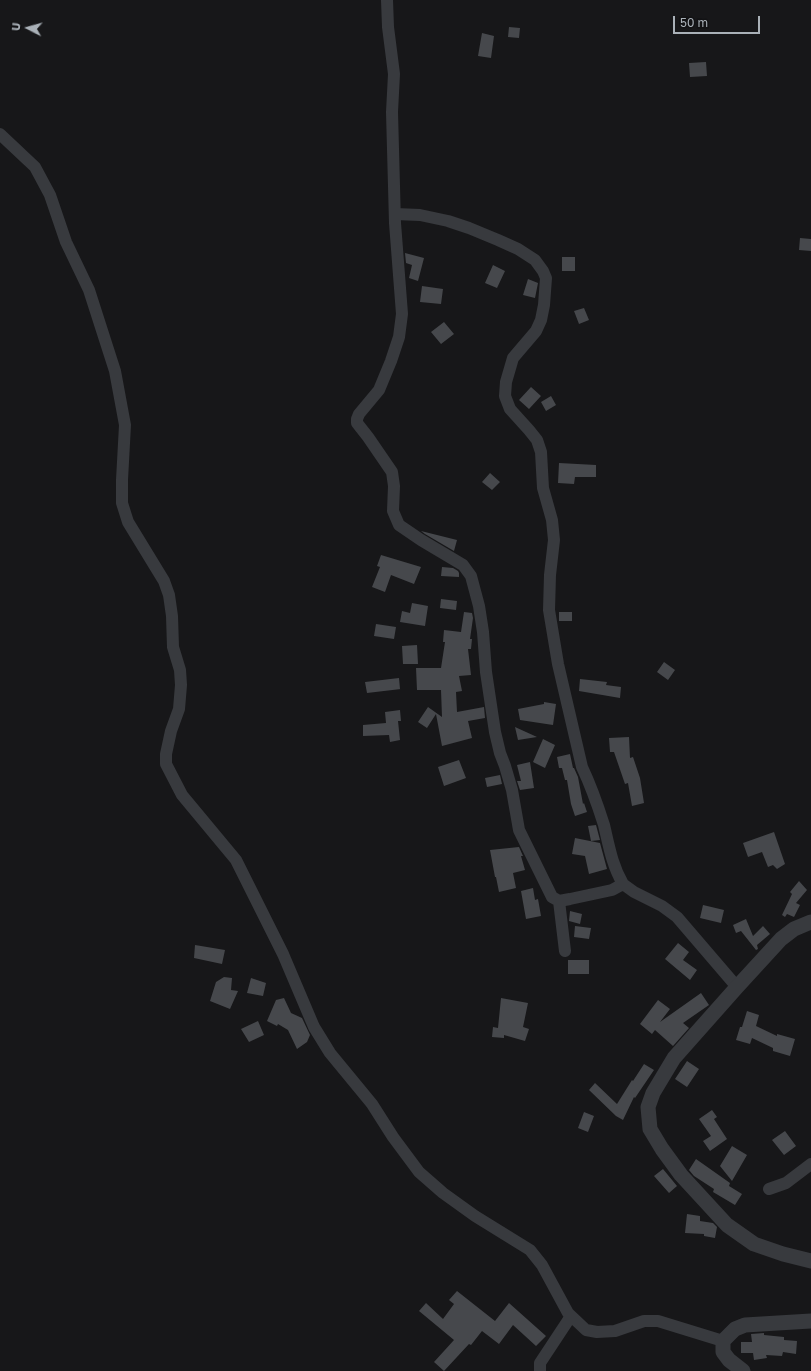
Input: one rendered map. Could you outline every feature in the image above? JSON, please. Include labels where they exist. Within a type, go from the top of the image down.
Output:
[{"type":"street","points":[[387,0],[388,27],[394,74],[392,112],[395,214],[402,314],[399,337],[392,361],[379,390],[359,414],[357,424],[368,437],[392,472],[394,486],[393,511],[399,525],[421,540],[463,564],[471,576],[479,606],[483,632],[486,672],[495,732],[512,790],[519,830],[552,897],[559,901],[612,890],[623,884]]},
{"type":"street","points":[[0,134],[35,167],[50,196],[66,242],[89,290],[115,371],[125,425],[122,503],[128,522],[164,581],[169,595],[173,647],[180,670],[181,686],[179,709],[171,731],[166,754],[166,764],[182,795],[236,860],[284,954],[314,1026],[330,1053],[372,1104],[393,1137],[419,1172],[443,1193],[475,1216],[530,1250],[542,1264],[568,1313],[586,1330],[597,1332],[615,1331],[644,1321],[658,1321],[723,1341]]},
{"type":"street","points":[[395,214],[420,216],[448,221],[469,228],[518,250],[535,260],[543,271],[546,278],[546,287],[541,320],[536,331],[513,358],[506,382],[505,396],[510,408],[529,430],[536,440],[541,452],[543,488],[552,520],[554,540],[550,575],[549,605],[558,664],[571,716],[578,755],[603,825],[613,862],[623,884],[634,892],[662,906],[677,917],[736,987]]},
{"type":"street","points":[[559,901],[565,952]]},
{"type":"street","points":[[811,922],[794,929],[781,939],[736,987],[674,1058],[653,1093],[648,1107],[650,1129],[662,1149],[681,1175],[727,1224],[754,1244],[783,1254],[811,1261]]},
{"type":"street","points":[[769,1189],[786,1183],[811,1164]]},
{"type":"street","points":[[540,1371],[540,1363],[571,1316]]},
{"type":"street","points":[[743,1371],[729,1360],[723,1352],[723,1341],[735,1329],[745,1325],[811,1321]]},
{"type":"building","points":[[509,27],[520,28],[519,38],[508,37]]},
{"type":"building","points":[[482,33],[494,36],[491,58],[478,56]]},
{"type":"building","points":[[706,62],[707,76],[690,77],[689,63]]},
{"type":"building","points":[[800,238],[811,239],[811,251],[799,250]]},
{"type":"building","points":[[405,253],[424,258],[418,281],[409,278],[412,265],[406,263]]},
{"type":"building","points":[[562,257],[575,257],[575,271],[562,271]]},
{"type":"building","points":[[493,265],[505,271],[497,288],[485,283]]},
{"type":"building","points":[[528,279],[538,283],[535,298],[523,295]]},
{"type":"building","points":[[422,286],[443,289],[441,304],[420,302]]},
{"type":"building","points":[[584,308],[589,320],[579,324],[574,311]]},
{"type":"building","points":[[444,322],[454,334],[441,344],[431,332]]},
{"type":"building","points":[[531,387],[541,396],[529,409],[519,400]]},
{"type":"building","points":[[551,396],[556,405],[546,411],[541,402]]},
{"type":"building","points":[[559,463],[596,465],[596,477],[575,477],[574,484],[558,483]]},
{"type":"building","points":[[490,473],[500,482],[492,490],[482,482]]},
{"type":"building","points":[[421,531],[457,540],[454,551],[425,534]]},
{"type":"building","points":[[381,555],[421,567],[414,584],[391,575],[385,592],[372,587],[380,567],[377,566]]},
{"type":"building","points":[[442,567],[453,568],[458,571],[459,577],[441,576]]},
{"type":"building","points":[[441,599],[457,601],[456,610],[440,608]]},
{"type":"building","points":[[412,603],[428,606],[425,626],[400,622],[402,611],[410,613]]},
{"type":"building","points":[[464,612],[472,613],[473,618],[470,639],[472,639],[471,649],[468,649],[471,675],[459,676],[462,691],[456,692],[457,712],[484,707],[485,718],[468,721],[472,738],[442,746],[436,714],[427,728],[418,722],[428,707],[442,717],[441,690],[417,690],[416,668],[441,668],[445,642],[443,642],[444,630],[461,632]]},
{"type":"building","points":[[559,612],[572,612],[572,621],[559,621]]},
{"type":"building","points":[[376,624],[396,627],[394,639],[374,636]]},
{"type":"building","points":[[417,645],[418,664],[403,664],[402,646]]},
{"type":"building","points":[[664,662],[675,670],[668,680],[657,672]]},
{"type":"building","points":[[399,678],[401,689],[367,693],[365,682]]},
{"type":"building","points":[[580,679],[607,682],[606,685],[621,687],[620,698],[579,691]]},
{"type":"building","points":[[544,702],[556,704],[553,725],[520,720],[518,709],[544,704]]},
{"type":"building","points":[[400,710],[401,721],[398,721],[400,740],[390,742],[389,735],[363,736],[363,725],[386,723],[385,712]]},
{"type":"building","points":[[515,727],[537,737],[518,740]]},
{"type":"building","points":[[629,737],[630,758],[633,757],[640,778],[644,803],[632,806],[628,783],[625,784],[614,752],[610,752],[609,738]]},
{"type":"building","points":[[543,739],[555,745],[545,768],[533,762]]},
{"type":"building","points":[[570,754],[573,768],[578,777],[583,804],[584,803],[587,812],[575,816],[571,804],[567,780],[565,780],[562,768],[559,768],[557,757]]},
{"type":"building","points":[[459,760],[466,778],[444,786],[438,767]]},
{"type":"building","points":[[530,762],[534,788],[520,790],[517,781],[521,781],[517,765]]},
{"type":"building","points":[[500,775],[502,784],[487,787],[485,778]]},
{"type":"building","points":[[596,825],[600,840],[591,841],[588,826]]},
{"type":"building","points":[[774,832],[785,864],[777,869],[773,865],[768,867],[762,852],[748,857],[743,843]]},
{"type":"building","points":[[575,838],[600,843],[607,869],[589,874],[585,856],[572,854]]},
{"type":"building","points":[[519,847],[523,856],[521,856],[525,870],[513,873],[516,888],[499,892],[490,850]]},
{"type":"building","points":[[799,881],[807,890],[796,903],[800,905],[794,917],[787,914],[785,917],[782,915],[792,894],[790,892]]},
{"type":"building","points":[[533,888],[535,900],[538,899],[541,916],[526,919],[521,891]]},
{"type":"building","points":[[703,905],[724,910],[721,923],[700,918]]},
{"type":"building","points":[[570,911],[582,914],[580,924],[569,921]]},
{"type":"building","points":[[746,919],[753,936],[763,926],[770,934],[757,945],[758,949],[756,950],[741,931],[736,933],[733,925]]},
{"type":"building","points":[[575,926],[591,928],[589,939],[574,937]]},
{"type":"building","points":[[678,943],[689,952],[683,960],[697,970],[690,980],[665,959]]},
{"type":"building","points":[[195,945],[225,950],[222,964],[194,958]]},
{"type":"building","points":[[568,960],[589,960],[589,974],[568,974]]},
{"type":"building","points":[[224,977],[232,978],[231,990],[238,991],[230,1009],[210,1001],[216,982]]},
{"type":"building","points":[[251,978],[266,983],[263,996],[247,993]]},
{"type":"building","points":[[701,993],[709,1005],[683,1023],[689,1028],[673,1046],[655,1030],[652,1034],[640,1024],[658,1000],[670,1009],[660,1022]]},
{"type":"building","points":[[284,998],[291,1013],[302,1018],[310,1035],[307,1042],[297,1049],[288,1030],[278,1024],[277,1026],[267,1021],[276,1000]]},
{"type":"building","points":[[501,998],[528,1003],[523,1027],[529,1029],[525,1041],[504,1035],[504,1038],[492,1037],[493,1027],[498,1028]]},
{"type":"building","points":[[747,1011],[759,1015],[756,1026],[777,1036],[777,1034],[795,1039],[790,1056],[773,1051],[773,1048],[752,1038],[750,1044],[736,1040]]},
{"type":"building","points":[[258,1021],[264,1035],[249,1042],[241,1029]]},
{"type":"building","points":[[687,1061],[699,1069],[687,1087],[675,1079]]},
{"type":"building","points":[[644,1064],[654,1070],[635,1098],[634,1097],[623,1120],[616,1116],[589,1090],[595,1083],[617,1104]]},
{"type":"building","points":[[712,1110],[717,1117],[714,1119],[727,1139],[710,1151],[703,1141],[711,1136],[699,1119]]},
{"type":"building","points":[[584,1112],[594,1116],[588,1132],[578,1128]]},
{"type":"building","points":[[785,1131],[796,1146],[784,1155],[772,1140]]},
{"type":"building","points":[[732,1146],[747,1155],[732,1181],[720,1166]]},
{"type":"building","points":[[696,1159],[730,1183],[729,1186],[742,1194],[735,1205],[713,1192],[714,1189],[694,1176],[689,1170]]},
{"type":"building","points":[[663,1169],[677,1186],[669,1193],[654,1176]]},
{"type":"building","points":[[687,1214],[700,1216],[700,1221],[713,1223],[717,1227],[715,1238],[704,1236],[704,1234],[685,1233]]},
{"type":"building","points":[[457,1291],[495,1321],[509,1303],[546,1336],[536,1346],[513,1325],[499,1344],[482,1331],[471,1345],[469,1344],[444,1371],[434,1362],[454,1340],[419,1311],[426,1303],[443,1319],[454,1304],[449,1300]]},
{"type":"building","points":[[764,1333],[764,1335],[784,1337],[784,1340],[797,1341],[796,1354],[783,1352],[782,1356],[766,1355],[767,1358],[754,1360],[753,1353],[741,1353],[741,1342],[752,1342],[751,1334]]}]
